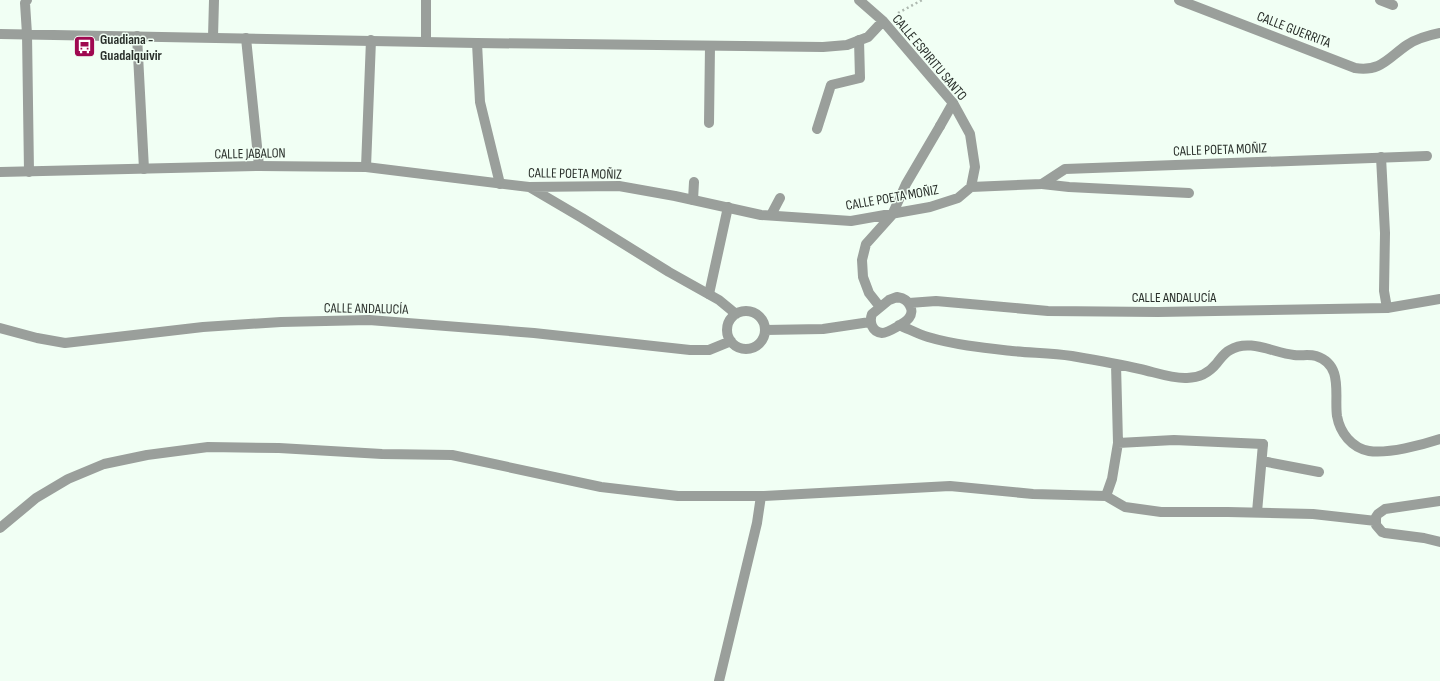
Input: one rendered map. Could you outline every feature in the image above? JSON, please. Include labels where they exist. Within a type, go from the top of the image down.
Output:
[{"type":"street","points":[[28,0],[25,3],[27,34],[29,172]]},
{"type":"street","points":[[213,37],[214,0]]},
{"type":"street","points":[[426,0],[426,41]]},
{"type":"street","name":"CALLE ESPIRITU SANTO","points":[[859,0],[883,21],[953,103],[970,134],[975,168],[972,187]]},
{"type":"street","name":"CALLE GUERRITA","points":[[1179,0],[1355,68],[1366,70],[1377,67],[1409,44],[1433,34],[1440,33]]},
{"type":"street","points":[[1380,0],[1393,5]]},
{"type":"street","points":[[0,34],[478,43],[822,47],[847,45],[868,37],[883,21]]},
{"type":"street","points":[[137,36],[144,169]]},
{"type":"street","points":[[246,38],[259,166]]},
{"type":"street","points":[[366,167],[371,40]]},
{"type":"street","points":[[817,129],[831,85],[860,78],[859,40]]},
{"type":"street","points":[[478,43],[480,102],[500,184]]},
{"type":"street","points":[[709,123],[710,46]]},
{"type":"street","points":[[880,307],[869,293],[863,277],[862,260],[866,244],[892,215],[906,184],[953,103]]},
{"type":"street","name":"CALLE POETA MOÑIZ","points":[[1042,184],[1065,169],[1427,156]]},
{"type":"street","points":[[1382,157],[1385,233],[1384,291],[1387,308]]},
{"type":"street","name":"CALLE JABALON","points":[[0,172],[259,166],[366,167],[500,184]]},
{"type":"street","points":[[693,200],[694,182]]},
{"type":"street","name":"CALLE POETA MOÑIZ","points":[[500,184],[529,187],[619,186],[761,215],[851,221],[892,215],[930,207],[958,198],[972,187]]},
{"type":"street","points":[[972,187],[1042,184],[1069,187],[1188,193]]},
{"type":"street","points":[[529,187],[669,272],[719,300],[736,314]]},
{"type":"street","points":[[771,215],[780,198]]},
{"type":"street","points":[[709,294],[728,208]]},
{"type":"street","points":[[898,297],[909,303],[911,307],[911,315],[908,319],[882,333],[874,330],[870,322],[872,314],[880,307],[893,298],[898,297]]},
{"type":"street","name":"CALLE ANDALUCÍA","points":[[909,303],[936,301],[1048,310],[1158,312],[1387,308],[1440,299]]},
{"type":"street","points":[[750,311],[757,314],[762,320],[765,330],[762,340],[757,346],[743,349],[736,346],[731,341],[728,334],[728,326],[736,314],[750,311]]},
{"type":"street","name":"CALLE ANDALUCÍA","points":[[0,328],[37,338],[65,343],[211,327],[281,322],[369,320],[534,333],[690,350],[708,350],[731,341]]},
{"type":"street","points":[[765,330],[822,329],[870,322]]},
{"type":"street","points":[[899,325],[928,337],[957,343],[1012,351],[1069,356],[1185,378],[1197,377],[1208,372],[1230,349],[1239,346],[1249,345],[1294,355],[1315,355],[1325,360],[1332,368],[1336,378],[1337,416],[1340,428],[1346,438],[1356,446],[1368,451],[1380,452],[1422,445],[1440,439]]},
{"type":"street","points":[[1106,496],[1112,480],[1118,443],[1116,364]]},
{"type":"street","points":[[1118,443],[1174,440],[1263,444],[1257,512]]},
{"type":"street","points":[[0,528],[36,498],[68,479],[104,464],[147,455],[208,447],[279,448],[382,454],[452,455],[601,487],[678,496],[761,496],[950,486],[1033,494],[1106,496],[1125,507],[1161,512],[1257,512],[1313,514],[1376,522]]},
{"type":"street","points":[[1262,461],[1319,472]]},
{"type":"street","points":[[719,681],[757,523],[761,496]]},
{"type":"street","points":[[1440,501],[1385,509],[1378,514],[1376,522],[1378,529],[1385,533],[1424,538],[1440,542]]},
{"type":"path","points":[[883,21],[922,0]]},
{"type":"place","name":"Guadiana - Guadalquivir","points":[[84,47]]}]
